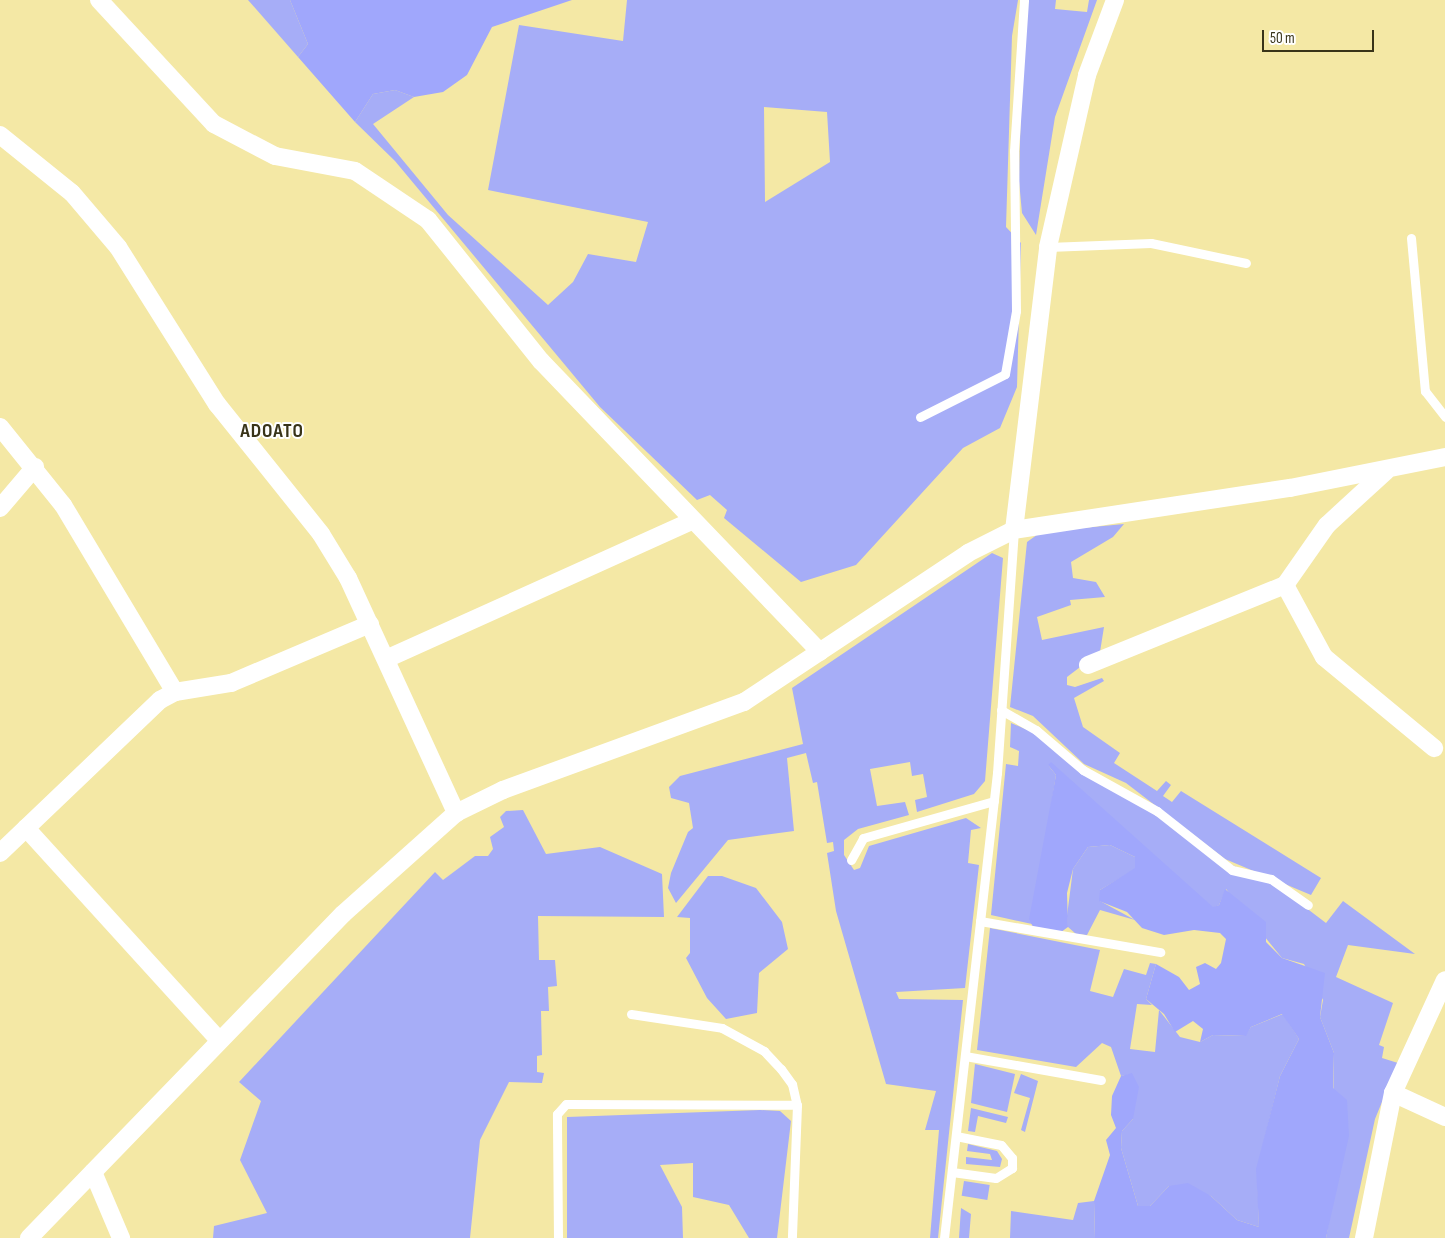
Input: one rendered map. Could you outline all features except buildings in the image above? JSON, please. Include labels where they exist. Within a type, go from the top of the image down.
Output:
[{"type":"street","points":[[99,0],[214,124],[275,156],[355,170],[428,220],[541,361],[691,521],[820,652]]},
{"type":"street","points":[[1014,530],[1048,247],[1087,74],[1115,0]]},
{"type":"street","points":[[0,135],[72,193],[118,248],[217,404],[321,534],[370,624],[456,813]]},
{"type":"street","points":[[0,427],[63,505],[175,692]]},
{"type":"street","points":[[29,1238],[218,1039],[343,914],[456,813],[503,790],[744,702],[968,553],[1014,530],[1386,472],[1445,458]]},
{"type":"street","points":[[0,508],[35,468]]},
{"type":"street","points":[[1088,665],[1285,586],[1328,525],[1386,472]]},
{"type":"street","points":[[386,658],[691,521]]},
{"type":"street","points":[[1285,586],[1324,657],[1434,748]]},
{"type":"street","points":[[0,853],[146,712],[175,692],[231,683],[370,624]]},
{"type":"street","points":[[26,828],[218,1039]]},
{"type":"street","points":[[1364,1238],[1393,1094],[1445,980]]},
{"type":"street","points":[[1393,1094],[1445,1117]]},
{"type":"street","points":[[93,1172],[121,1238]]},
{"type":"lane","points":[[920,417],[1005,374],[1016,311],[1014,151],[1024,0]]},
{"type":"lane","points":[[1411,238],[1425,391],[1445,417]]},
{"type":"lane","points":[[1048,247],[1151,243],[1246,263]]},
{"type":"lane","points":[[944,1238],[994,801],[1014,530]]},
{"type":"lane","points":[[1002,710],[1036,730],[1083,770],[1157,811],[1232,870],[1271,879],[1308,905]]},
{"type":"lane","points":[[850,860],[863,838],[994,801]]},
{"type":"lane","points":[[980,921],[1160,952]]},
{"type":"lane","points":[[631,1014],[722,1028],[770,1057],[792,1084],[797,1105],[792,1238]]},
{"type":"lane","points":[[965,1056],[1101,1080]]},
{"type":"lane","points":[[558,1238],[557,1114],[566,1104],[797,1105]]},
{"type":"lane","points":[[952,1172],[996,1178],[1012,1168],[1012,1158],[1001,1145],[956,1136]]},
{"type":"shaded area","points":[[248,0],[290,0],[308,44],[298,57]]},
{"type":"shaded area","points":[[290,0],[572,0],[492,27],[467,75],[443,92],[414,97],[395,90],[373,94],[355,122],[298,57],[308,44]]},
{"type":"shaded area","points":[[627,0],[1018,0],[1012,36],[1006,227],[1021,243],[1017,387],[1000,428],[963,448],[856,565],[801,582],[724,518],[727,510],[710,495],[697,500],[600,407],[395,161],[355,122],[373,94],[395,90],[414,97],[373,124],[448,215],[548,305],[573,282],[588,254],[636,262],[648,222],[488,190],[519,25],[623,41]],"holes":[[[764,107],[827,112],[830,162],[765,202]]]},
{"type":"shaded area","points":[[1029,0],[1056,0],[1055,9],[1087,12],[1089,0],[1097,0],[1055,117],[1036,235],[1022,213],[1019,181],[1023,25]]},
{"type":"shaded area","points":[[1124,524],[1113,537],[1071,562],[1073,578],[1096,582],[1105,597],[1070,600],[1071,605],[1037,617],[1042,640],[1104,627],[1100,652],[1067,677],[1067,685],[1075,687],[1102,678],[1104,681],[1074,698],[1083,727],[1120,753],[1114,763],[1157,791],[1166,781],[1171,785],[1163,796],[1172,802],[1181,791],[1321,878],[1311,895],[1225,859],[1126,783],[1084,764],[1033,716],[1010,707],[1027,542],[1041,532]]},
{"type":"shaded area","points":[[992,553],[1003,558],[985,781],[974,794],[917,812],[915,800],[927,797],[923,774],[912,776],[910,762],[870,769],[877,806],[905,802],[909,815],[858,829],[844,840],[844,855],[854,870],[860,868],[869,846],[966,818],[981,828],[971,830],[968,863],[979,865],[965,988],[896,992],[899,999],[963,1000],[938,1238],[930,1238],[939,1130],[925,1130],[936,1091],[886,1084],[836,911],[827,853],[834,851],[833,842],[827,843],[817,782],[813,783],[806,753],[787,758],[794,831],[728,840],[676,903],[668,888],[671,873],[688,832],[693,828],[689,803],[671,798],[669,787],[680,776],[803,744],[792,688]]},
{"type":"shaded area","points":[[1011,723],[1037,734],[1079,769],[1119,788],[1215,858],[1272,882],[1326,923],[1343,901],[1415,954],[1348,945],[1336,977],[1393,1003],[1379,1045],[1384,1047],[1382,1058],[1398,1063],[1375,1119],[1349,1238],[1326,1238],[1331,1210],[1334,1053],[1320,1017],[1323,1000],[1304,964],[1282,958],[1226,889],[1219,905],[1213,908],[1048,765],[1056,775],[1032,924],[991,915],[1006,764],[1018,766],[1019,751],[1010,747]]},
{"type":"shaded area","points":[[1051,762],[1213,907],[1219,905],[1225,889],[1266,922],[1266,942],[1282,958],[1325,973],[1320,1017],[1334,1053],[1333,1088],[1347,1100],[1349,1136],[1326,1238],[1095,1238],[1094,1201],[1110,1155],[1106,1140],[1116,1128],[1111,1115],[1112,1096],[1121,1076],[1132,1073],[1139,1087],[1133,1119],[1122,1131],[1121,1148],[1138,1206],[1150,1206],[1169,1186],[1188,1183],[1211,1196],[1237,1220],[1259,1227],[1256,1169],[1280,1076],[1299,1039],[1282,1014],[1251,1027],[1246,1036],[1213,1035],[1200,1042],[1203,1029],[1193,1021],[1175,1032],[1164,1014],[1146,999],[1156,964],[1179,977],[1189,990],[1200,984],[1196,967],[1205,963],[1216,969],[1221,963],[1226,939],[1220,933],[1194,930],[1164,935],[1142,928],[1127,912],[1099,901],[1100,890],[1135,868],[1135,857],[1110,845],[1088,847],[1073,869],[1067,893],[1068,927],[1057,935],[1033,927],[1029,919],[1056,775],[1048,765]]},
{"type":"shaded area","points":[[523,810],[546,854],[600,847],[662,874],[664,917],[538,916],[539,960],[555,960],[557,986],[548,987],[549,1011],[541,1011],[542,1055],[537,1056],[537,1072],[544,1073],[542,1083],[509,1082],[480,1140],[470,1238],[213,1238],[214,1226],[267,1213],[240,1160],[261,1101],[239,1082],[435,872],[443,880],[475,856],[488,856],[493,849],[490,837],[504,827],[500,817],[506,811]]},
{"type":"shaded area","points":[[1110,845],[1135,857],[1135,869],[1100,890],[1100,901],[1135,920],[1100,910],[1087,935],[1076,934],[1068,927],[1067,916],[1073,869],[1088,847]]},
{"type":"shaded area","points":[[708,876],[722,876],[756,888],[782,922],[788,949],[759,973],[757,1013],[726,1019],[707,998],[686,958],[690,953],[690,918],[677,917]]},
{"type":"shaded area","points":[[990,928],[1100,950],[1090,991],[1113,997],[1124,969],[1146,975],[1150,963],[1156,964],[1146,999],[1152,1005],[1137,1004],[1130,1049],[1155,1052],[1159,1010],[1180,1037],[1200,1042],[1213,1035],[1245,1036],[1251,1027],[1283,1014],[1299,1039],[1280,1076],[1257,1169],[1259,1227],[1237,1220],[1211,1196],[1169,1186],[1150,1206],[1138,1206],[1121,1148],[1122,1131],[1133,1119],[1132,1074],[1121,1076],[1111,1047],[1102,1043],[1076,1067],[977,1050]]},
{"type":"shaded area","points":[[975,1064],[1015,1074],[1007,1112],[971,1103]]},
{"type":"shaded area","points":[[1021,1074],[1038,1081],[1025,1132],[1021,1130],[1030,1098],[1014,1093]]},
{"type":"shaded area","points":[[971,1108],[1008,1117],[1006,1123],[978,1116],[975,1132],[968,1131]]},
{"type":"shaded area","points":[[760,1110],[780,1111],[791,1121],[777,1238],[749,1238],[729,1205],[693,1197],[693,1163],[660,1165],[682,1207],[683,1238],[567,1238],[567,1117]]},
{"type":"shaded area","points":[[968,1144],[997,1151],[1002,1159],[1000,1167],[966,1164],[966,1157],[992,1160],[990,1154],[967,1151]]},
{"type":"shaded area","points":[[964,1181],[990,1185],[987,1200],[962,1196]]},
{"type":"shaded area","points":[[1094,1201],[1095,1238],[1010,1238],[1011,1211],[1073,1220],[1078,1203]]},
{"type":"shaded area","points":[[961,1208],[971,1214],[969,1238],[959,1238]]},
{"type":"district","name":"ADOATO","points":[[272,431]]}]
